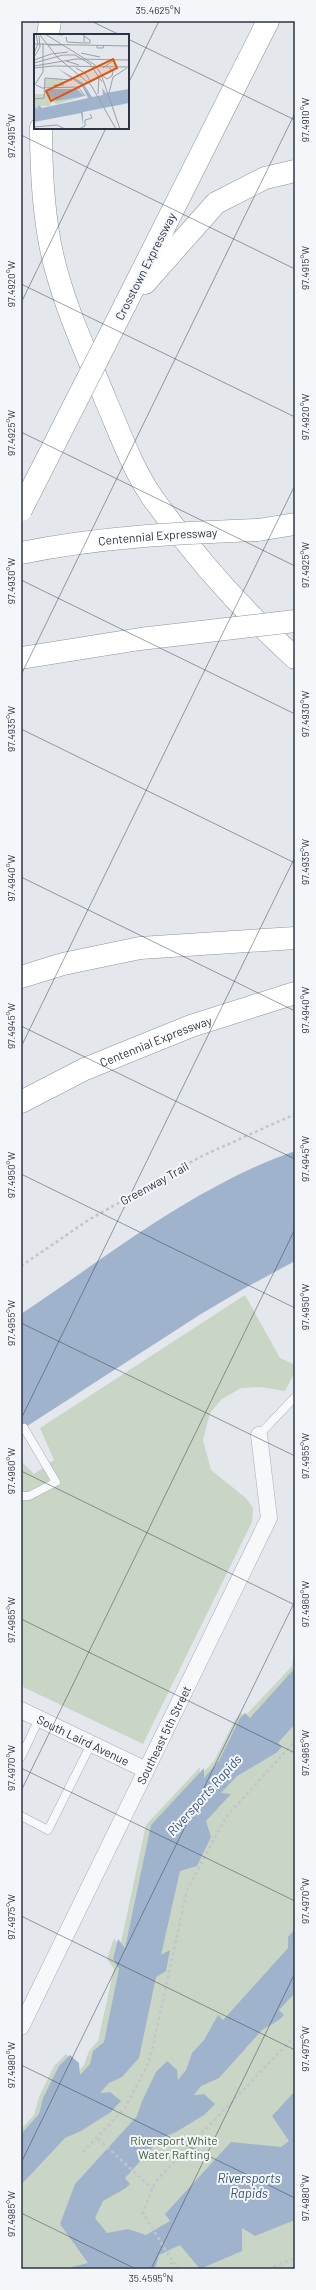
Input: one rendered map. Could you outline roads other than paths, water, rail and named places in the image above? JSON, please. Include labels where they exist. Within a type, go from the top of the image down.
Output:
[{"type":"highway","points":[[48,34],[50,21]]},
{"type":"highway","name":"Crosstown Expressway","points":[[21,510],[223,113],[268,21]]},
{"type":"highway","points":[[42,129],[45,205],[56,272],[70,313],[132,461],[151,496],[206,567],[256,623],[295,658]]},
{"type":"highway","points":[[125,305],[216,203],[265,178],[295,171]]},
{"type":"highway","points":[[258,530],[295,524]]},
{"type":"highway","name":"Centennial Expressway","points":[[21,553],[62,544],[171,533],[258,530],[295,535]]},
{"type":"highway","points":[[21,658],[140,639],[295,621]]},
{"type":"highway","points":[[21,977],[63,964],[140,948],[295,938]]},
{"type":"highway","name":"Centennial Expressway","points":[[21,1102],[85,1069],[191,1026],[295,993]]},
{"type":"street","name":"Southeast 5th Street","points":[[21,2027],[269,1518],[259,1435]]},
{"type":"street","name":"South Laird Avenue","points":[[21,1710],[146,1770]]},
{"type":"lane","points":[[259,1435],[295,1397]]},
{"type":"lane","points":[[21,1496],[29,1496],[56,1482],[24,1428]]},
{"type":"lane","points":[[21,1756],[39,1719]]},
{"type":"lane","points":[[21,1816],[48,1830],[91,1744]]},
{"type":"water","points":[[295,1151],[295,1261],[201,1314],[21,1430],[21,1314],[120,1246],[187,1203],[222,1183]]},
{"type":"water","name":"Riversports Rapids","points":[[295,1668],[295,1724],[278,1743],[282,1747],[276,1753],[237,1776],[221,1793],[231,1794],[206,1821],[211,1837],[197,1866],[180,1871],[161,1955],[170,1950],[166,1971],[156,1977],[139,2058],[122,2077],[109,2083],[100,2093],[110,2092],[121,2101],[111,2112],[81,2131],[65,2138],[21,2185],[21,2134],[39,2114],[43,2098],[59,2066],[70,2055],[79,2063],[80,2075],[90,2064],[93,2051],[104,2042],[119,1969],[113,1959],[118,1939],[125,1948],[151,1825],[204,1768],[204,1778],[219,1761],[240,1718],[245,1713],[250,1718]]},
{"type":"water","name":"Riversports Rapids","points":[[295,1929],[295,1993],[279,2010],[284,2015],[279,2020],[262,2030],[219,2078],[201,2086],[194,2095],[204,2094],[215,2104],[204,2115],[176,2132],[161,2138],[125,2178],[130,2184],[126,2188],[103,2201],[95,2218],[107,2233],[128,2229],[146,2235],[170,2221],[165,2214],[231,2142],[281,2147],[289,2141],[272,2116],[295,2091],[295,2220],[255,2236],[242,2228],[242,2251],[200,2269],[180,2245],[159,2255],[155,2269],[64,2269],[88,2263],[60,2224],[75,2184],[137,2116],[142,2101],[156,2072],[167,2061],[177,2070],[178,2080],[186,2070],[192,2053],[204,2040],[218,2015],[223,2020],[288,1948],[288,1937]]},
{"type":"park label","name":"Riversport White Water Rafting","points":[[174,2147]]}]
